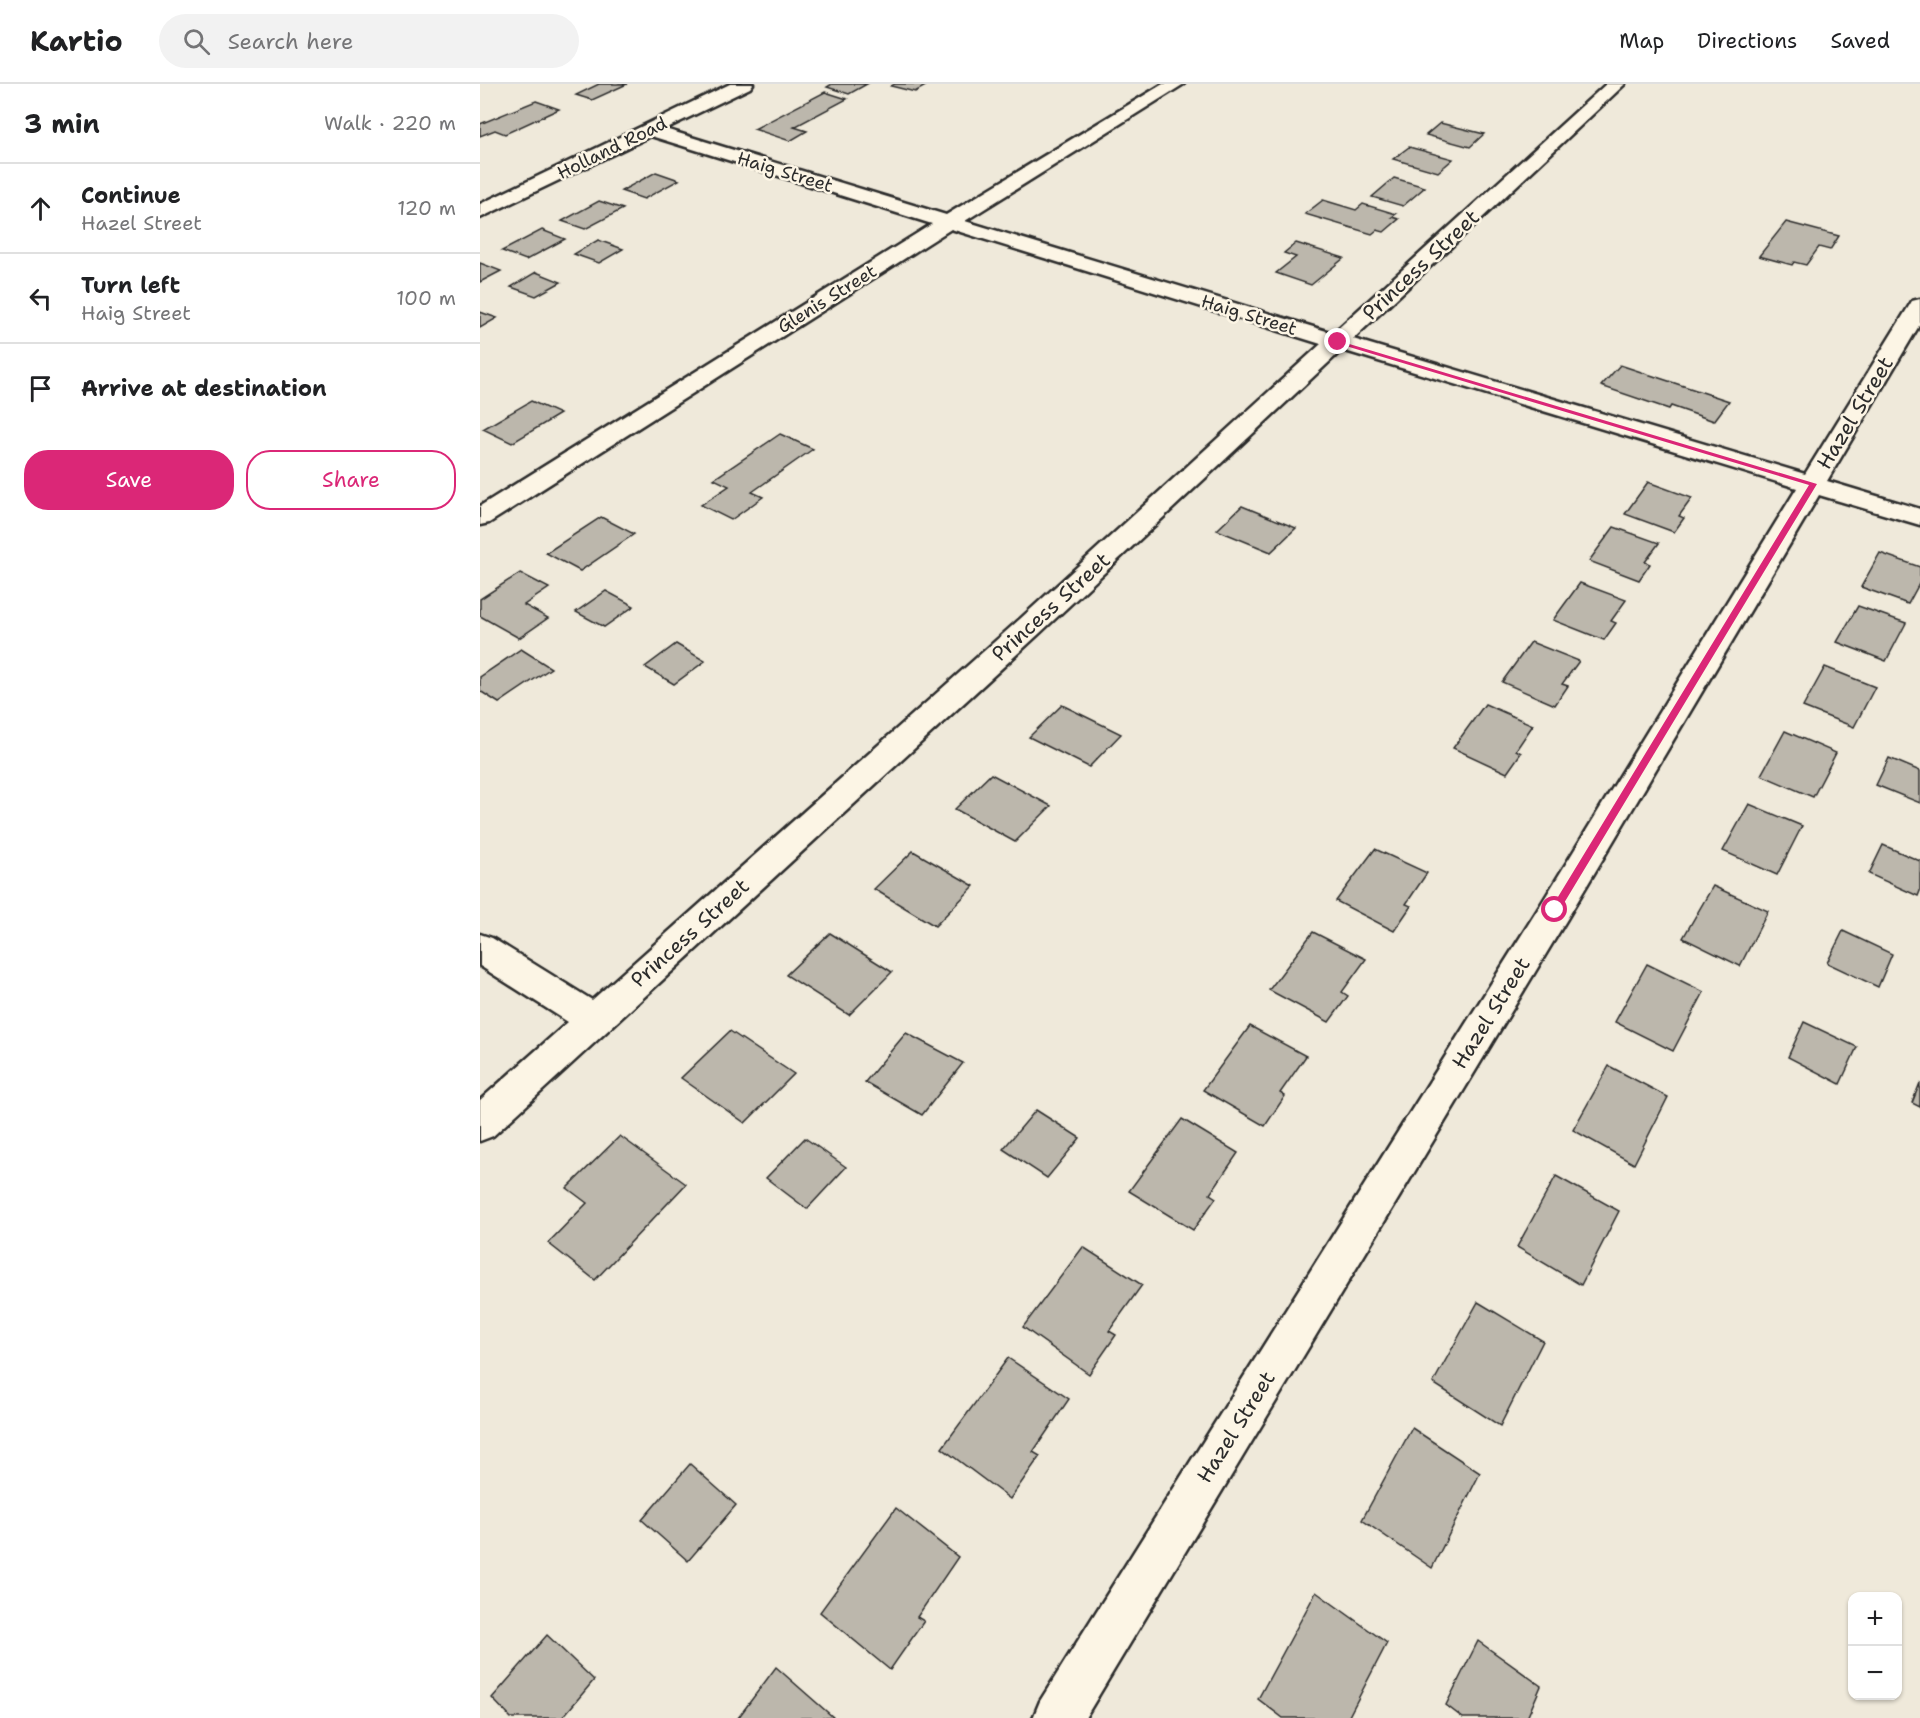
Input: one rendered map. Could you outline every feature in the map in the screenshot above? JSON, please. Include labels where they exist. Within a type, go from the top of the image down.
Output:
[{"type":"street","name":"Holland Road","points":[[480,212],[744,84]]},
{"type":"street","name":"Glenis Street","points":[[480,517],[949,222],[1175,84]]},
{"type":"street","name":"Princess Street","points":[[480,1124],[1030,626],[1616,84]]},
{"type":"street","name":"Haig Street","points":[[649,130],[1338,342],[1920,517]]},
{"type":"street","name":"Hazel Street","points":[[1057,1718],[1548,920],[1920,306]]},
{"type":"street","points":[[480,948],[594,1020]]},
{"type":"building","points":[[599,84],[627,84],[592,100],[576,95]]},
{"type":"building","points":[[832,84],[867,84],[849,94],[827,87]]},
{"type":"building","points":[[929,84],[915,92],[891,86]]},
{"type":"building","points":[[825,92],[847,99],[794,127],[807,131],[790,141],[754,129]]},
{"type":"building","points":[[536,101],[559,109],[505,134],[495,130],[480,136],[480,124]]},
{"type":"building","points":[[1440,123],[1484,134],[1470,147],[1426,135]]},
{"type":"building","points":[[1409,147],[1453,159],[1438,172],[1393,159]]},
{"type":"building","points":[[656,172],[679,180],[644,199],[621,191]]},
{"type":"building","points":[[1394,178],[1425,187],[1403,206],[1372,197]]},
{"type":"building","points":[[1323,200],[1356,210],[1363,204],[1396,214],[1392,217],[1399,219],[1384,232],[1377,230],[1372,234],[1305,214]]},
{"type":"building","points":[[599,201],[623,209],[585,229],[562,221]]},
{"type":"building","points":[[1786,222],[1839,236],[1830,250],[1819,247],[1806,265],[1794,262],[1792,265],[1759,256]]},
{"type":"building","points":[[542,230],[565,239],[526,260],[502,251]]},
{"type":"building","points":[[598,240],[623,249],[599,263],[574,254]]},
{"type":"building","points":[[1296,243],[1344,258],[1311,285],[1276,273],[1296,257],[1284,253]]},
{"type":"building","points":[[480,263],[501,271],[480,282]]},
{"type":"building","points":[[536,272],[561,282],[536,296],[511,287]]},
{"type":"building","points":[[480,312],[497,318],[480,328]]},
{"type":"building","points":[[1620,365],[1729,401],[1714,421],[1671,406],[1669,409],[1601,386]]},
{"type":"building","points":[[531,401],[560,414],[512,443],[483,429]]},
{"type":"building","points":[[780,434],[813,449],[752,492],[763,497],[731,520],[701,505],[729,486],[714,479]]},
{"type":"building","points":[[1648,482],[1692,498],[1679,516],[1684,518],[1674,532],[1625,514]]},
{"type":"building","points":[[1242,506],[1296,528],[1271,552],[1217,530]]},
{"type":"building","points":[[601,517],[634,534],[580,571],[546,553]]},
{"type":"building","points":[[1614,527],[1659,543],[1645,562],[1650,564],[1639,580],[1589,561]]},
{"type":"building","points":[[1880,553],[1920,567],[1920,582],[1908,604],[1861,587]]},
{"type":"building","points":[[520,573],[549,588],[524,605],[548,618],[519,638],[480,616],[480,599]]},
{"type":"building","points":[[1580,583],[1626,600],[1611,621],[1616,623],[1604,640],[1553,620]]},
{"type":"building","points":[[606,591],[634,606],[604,627],[576,612]]},
{"type":"building","points":[[1858,606],[1906,623],[1886,661],[1837,642]]},
{"type":"building","points":[[1531,642],[1579,661],[1562,684],[1568,686],[1555,705],[1502,682]]},
{"type":"building","points":[[676,644],[705,661],[674,684],[645,667]]},
{"type":"building","points":[[521,649],[551,668],[499,703],[480,691],[480,677]]},
{"type":"building","points":[[1825,667],[1875,687],[1854,727],[1803,707]]},
{"type":"building","points":[[1485,704],[1533,725],[1516,750],[1521,753],[1507,773],[1453,748]]},
{"type":"building","points":[[1062,705],[1121,734],[1089,767],[1029,737]]},
{"type":"building","points":[[1785,731],[1836,753],[1813,797],[1761,775]]},
{"type":"building","points":[[1889,758],[1920,771],[1920,803],[1876,785]]},
{"type":"building","points":[[991,774],[1051,806],[1015,842],[955,809]]},
{"type":"building","points":[[1749,804],[1802,826],[1777,875],[1723,851]]},
{"type":"building","points":[[1883,845],[1920,861],[1918,896],[1869,874]]},
{"type":"building","points":[[1375,849],[1427,873],[1406,904],[1411,906],[1394,931],[1336,901]]},
{"type":"building","points":[[913,851],[974,886],[935,926],[874,889]]},
{"type":"building","points":[[1713,886],[1768,911],[1740,966],[1683,938]]},
{"type":"building","points":[[1843,931],[1892,954],[1878,987],[1827,963]]},
{"type":"building","points":[[1313,932],[1366,959],[1342,992],[1348,996],[1329,1022],[1269,990]]},
{"type":"building","points":[[830,933],[892,972],[849,1015],[786,975]]},
{"type":"building","points":[[1647,964],[1704,992],[1673,1051],[1615,1022]]},
{"type":"building","points":[[1804,1022],[1857,1047],[1840,1084],[1788,1057]]},
{"type":"building","points":[[1250,1026],[1306,1056],[1280,1093],[1285,1096],[1265,1126],[1203,1090]]},
{"type":"building","points":[[730,1031],[794,1074],[745,1123],[681,1078]]},
{"type":"building","points":[[906,1033],[963,1063],[922,1115],[865,1082]]},
{"type":"building","points":[[1609,1066],[1668,1097],[1634,1164],[1573,1130]]},
{"type":"building","points":[[1920,1083],[1920,1107],[1912,1103]]},
{"type":"building","points":[[1036,1110],[1080,1138],[1047,1178],[1003,1149]]},
{"type":"building","points":[[1182,1119],[1238,1153],[1210,1194],[1216,1198],[1193,1230],[1129,1191]]},
{"type":"building","points":[[620,1136],[686,1184],[595,1280],[548,1243],[587,1203],[567,1188]]},
{"type":"building","points":[[805,1138],[846,1167],[807,1209],[766,1178]]},
{"type":"building","points":[[1556,1176],[1619,1211],[1581,1285],[1517,1247]]},
{"type":"building","points":[[1083,1247],[1142,1285],[1109,1331],[1116,1335],[1089,1374],[1023,1327]]},
{"type":"building","points":[[1478,1302],[1543,1341],[1500,1426],[1433,1383]]},
{"type":"building","points":[[1008,1358],[1069,1399],[1033,1452],[1040,1456],[1010,1499],[942,1448]]},
{"type":"building","points":[[1412,1428],[1480,1473],[1432,1568],[1362,1520]]},
{"type":"building","points":[[690,1464],[736,1505],[688,1561],[642,1520]]},
{"type":"building","points":[[896,1508],[958,1557],[917,1617],[924,1621],[890,1670],[820,1612]]},
{"type":"building","points":[[1316,1592],[1387,1643],[1348,1718],[1283,1718],[1258,1699]]},
{"type":"building","points":[[547,1635],[594,1680],[562,1718],[511,1718],[492,1698]]},
{"type":"building","points":[[1478,1641],[1541,1686],[1527,1718],[1463,1718],[1446,1705]]},
{"type":"building","points":[[776,1667],[834,1718],[738,1718]]},
{"type":"route","points":[[1338,342],[1813,484],[1555,910]]}]
